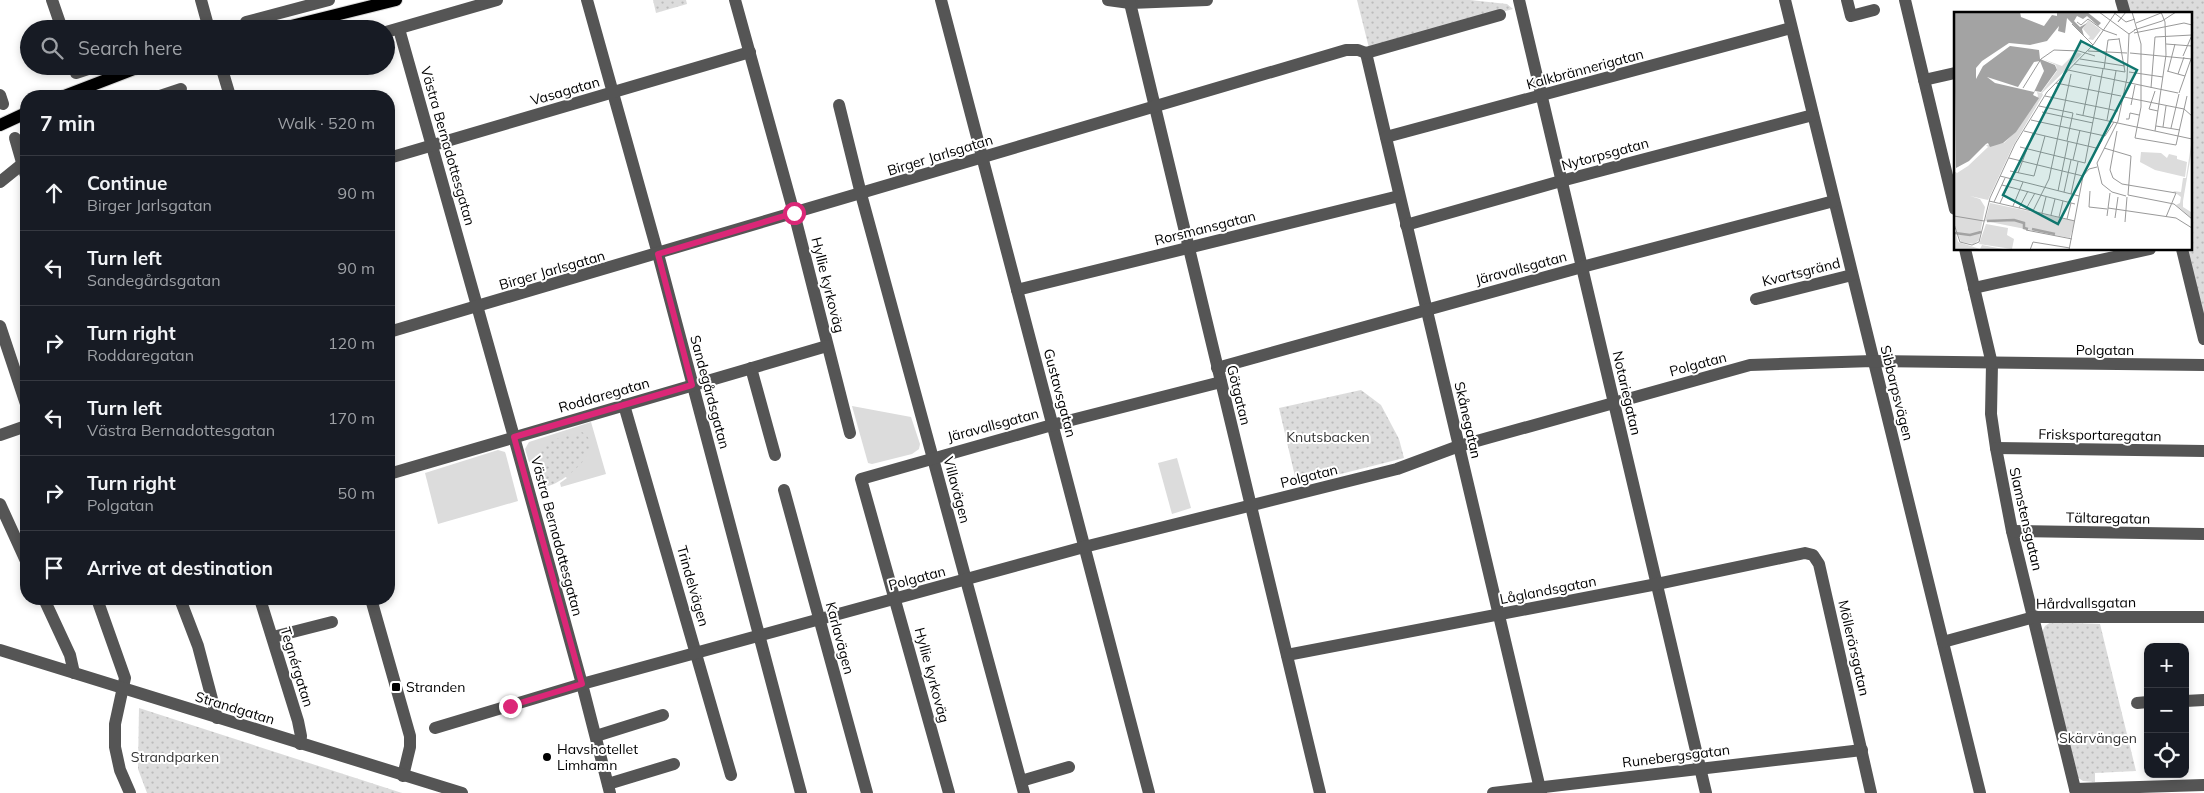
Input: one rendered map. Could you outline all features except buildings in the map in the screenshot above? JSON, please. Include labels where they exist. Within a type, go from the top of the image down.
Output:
[{"type":"main road","points":[[315,20],[396,0]]},
{"type":"main road","points":[[80,90],[119,75]]},
{"type":"main road","points":[[0,125],[20,116]]},
{"type":"street","points":[[52,0],[59,20]]},
{"type":"street","points":[[201,0],[207,20]]},
{"type":"street","points":[[254,20],[329,0]]},
{"type":"street","points":[[395,29],[497,0]]},
{"type":"street","name":"Sandegårdsgatan","points":[[587,0],[658,254],[801,793]]},
{"type":"street","name":"Hyllie kyrkoväg","points":[[735,0],[794,213],[850,433]]},
{"type":"street","name":"Gustavsgatan","points":[[941,0],[1149,793]]},
{"type":"street","points":[[1108,0],[1130,3],[1206,0]]},
{"type":"street","name":"Notariegatan","points":[[1519,0],[1706,793]]},
{"type":"street","name":"Sibbarpsvägen","points":[[1785,0],[1980,793]]},
{"type":"street","points":[[1847,0],[1851,16],[1874,10]]},
{"type":"street","points":[[1905,0],[1952,184],[1954,201]]},
{"type":"street","name":"Götgatan","points":[[1130,3],[1320,793]]},
{"type":"street","name":"Birger Jarlsgatan","points":[[395,330],[1346,50],[1358,50],[1366,54],[1500,15]]},
{"type":"street","name":"Kalkbrännerigatan","points":[[1386,138],[1792,28]]},
{"type":"street","name":"Västra Bernadottesgatan","points":[[395,39],[432,146],[582,684],[609,789]]},
{"type":"street","name":"Vasagatan","points":[[395,156],[750,52]]},
{"type":"street","name":"Skånegatan","points":[[1366,54],[1540,790]]},
{"type":"street","points":[[1924,80],[1954,73]]},
{"type":"street","points":[[224,75],[228,90]]},
{"type":"street","name":"Villavägen","points":[[839,105],[932,458],[1023,787]]},
{"type":"street","name":"Nytorpsgatan","points":[[1406,225],[1561,181],[1813,115]]},
{"type":"street","points":[[15,138],[20,152]]},
{"type":"street","points":[[0,182],[20,170]]},
{"type":"street","name":"Rorsmansgatan","points":[[1017,290],[1399,196]]},
{"type":"street","name":"Järavallsgatan","points":[[1218,368],[1582,267],[1834,201]]},
{"type":"street","name":"Slamstensgatan","points":[[1965,250],[1992,364],[1992,414],[1996,448],[2012,531],[2075,791]]},
{"type":"street","points":[[1974,288],[2145,250]]},
{"type":"street","points":[[2182,250],[2204,340]]},
{"type":"street","name":"Kvartsgränd","points":[[1756,299],[1852,275]]},
{"type":"street","points":[[0,326],[20,386]]},
{"type":"street","name":"Roddaregatan","points":[[395,472],[828,346]]},
{"type":"street","name":"Polgatan","points":[[435,728],[582,684],[1084,547],[1397,469],[1459,446],[1750,365],[1874,361],[1992,364],[2204,365]]},
{"type":"street","points":[[751,368],[775,455]]},
{"type":"street","name":"Järavallsgatan","points":[[861,479],[1052,425],[1221,382]]},
{"type":"street","name":"Trindelvägen","points":[[624,405],[731,775]]},
{"type":"street","points":[[0,435],[20,428]]},
{"type":"street","name":"Frisksportaregatan","points":[[1996,448],[2204,451]]},
{"type":"street","name":"Hyllie kyrkoväg","points":[[861,479],[949,793]]},
{"type":"street","name":"Karlavägen","points":[[784,490],[867,793]]},
{"type":"street","points":[[0,504],[20,547]]},
{"type":"street","name":"Tältaregatan","points":[[2012,531],[2204,534]]},
{"type":"street","name":"Låglandsgatan","points":[[1287,655],[1657,584],[1805,553],[1813,555]]},
{"type":"street","name":"Möllerörsgatan","points":[[1813,555],[1819,564],[1871,793]]},
{"type":"street","points":[[47,605],[70,655],[74,674]]},
{"type":"street","points":[[99,605],[125,678],[116,724],[115,747],[120,770],[130,793]]},
{"type":"street","points":[[182,605],[198,646],[217,718]]},
{"type":"street","name":"Tegnérgatan","points":[[262,605],[298,721],[301,736],[300,744]]},
{"type":"street","points":[[373,605],[410,736],[410,747],[403,776]]},
{"type":"street","name":"Hårdvallsgatan","points":[[1942,642],[2034,617],[2204,617]]},
{"type":"street","points":[[273,637],[332,622]]},
{"type":"street","name":"Strandgatan","points":[[0,650],[123,690],[462,793]]},
{"type":"street","points":[[2189,701],[2204,700]]},
{"type":"street","points":[[596,736],[663,716]]},
{"type":"street","name":"Runebergsgatan","points":[[1493,793],[1540,790],[1700,768],[1862,750]]},
{"type":"street","points":[[609,789],[674,764]]},
{"type":"street","points":[[1023,787],[1069,767]]},
{"type":"street","points":[[2075,791],[2204,784]]},
{"type":"green space","points":[[653,0],[686,0],[687,4],[656,13]]},
{"type":"green space","points":[[1357,0],[1470,0],[1507,4],[1513,9],[1369,48]]},
{"type":"green space","points":[[2124,0],[2204,0],[2204,318],[2186,250],[2192,250],[2192,12],[2127,12]]},
{"type":"green space","name":"Knutsbacken","points":[[1361,390],[1381,405],[1399,439],[1404,458],[1297,485],[1279,408]]},
{"type":"green space","points":[[852,406],[911,417],[920,444],[919,449],[912,454],[872,464],[868,463]]},
{"type":"green space","points":[[591,422],[606,474],[561,487],[560,483],[567,478],[535,455],[536,459],[529,462],[525,449],[529,442]]},
{"type":"green space","points":[[582,432],[589,439],[590,447],[587,456],[572,472],[545,487],[535,455],[538,450],[555,439]]},
{"type":"green space","points":[[498,450],[505,452],[518,501],[438,524],[425,473]]},
{"type":"green space","points":[[1177,458],[1191,508],[1172,514],[1158,463]]},
{"type":"green space","name":"Skärvängen","points":[[2051,622],[2100,624],[2136,771],[2095,773],[2095,782],[2083,781],[2077,777],[2042,632],[2045,626]]},
{"type":"green space","name":"Strandparken","points":[[139,708],[402,793],[147,793],[138,769]]},
{"type":"place","name":"Stranden","points":[[396,687]]},
{"type":"place","name":"Havshotellet Limhamn","points":[[547,757]]},
{"type":"route","points":[[510,706],[582,684],[514,437],[692,385],[658,254],[794,213]]}]
